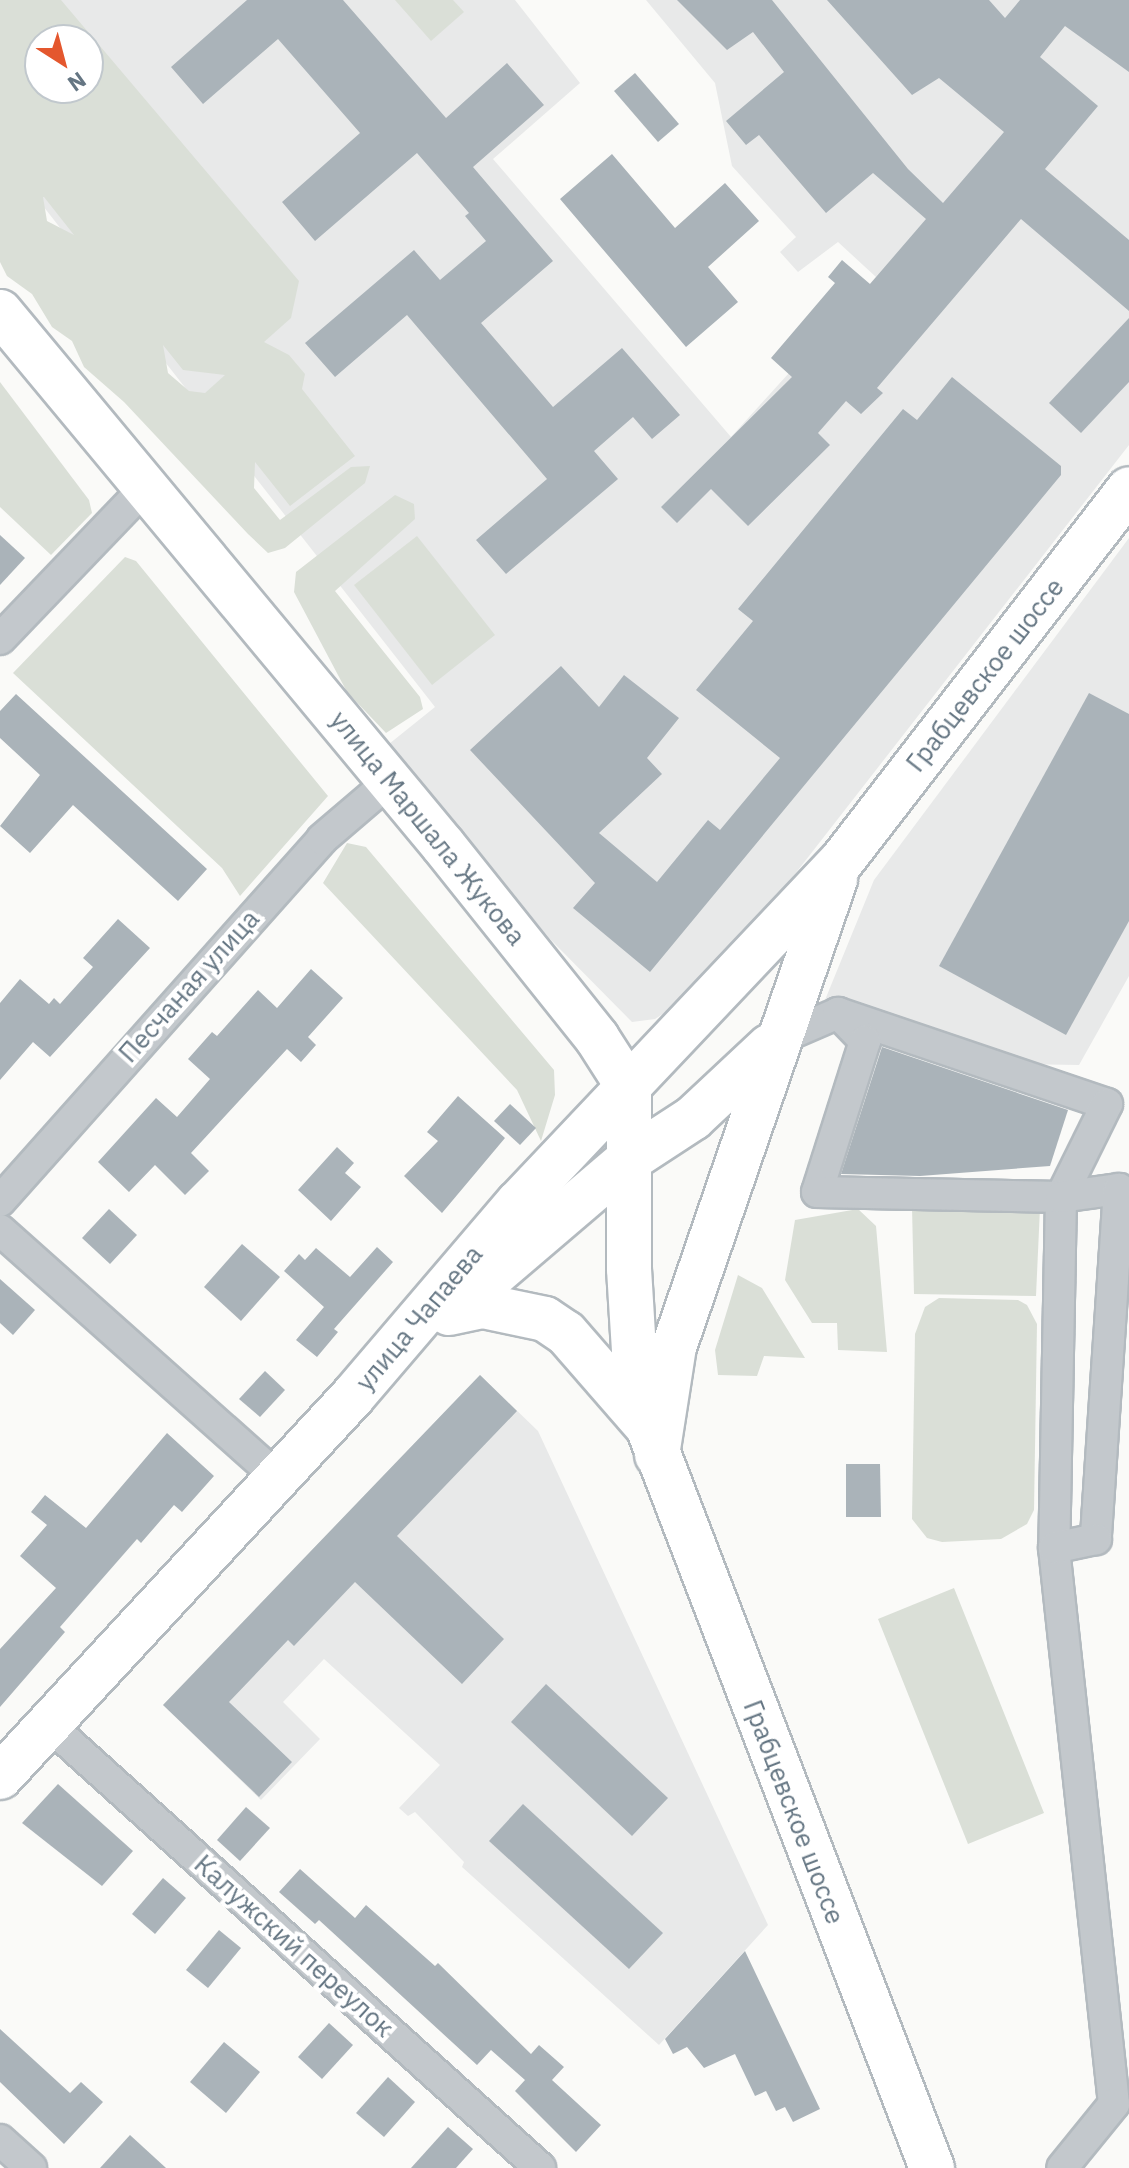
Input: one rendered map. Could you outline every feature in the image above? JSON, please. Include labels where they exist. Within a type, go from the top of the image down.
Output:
[{"type":"main road","name":"улица Маршала Жукова","points":[[0,312],[390,781],[597,1038],[629,1088]]},
{"type":"main road","name":"Грабцевское шоссе","points":[[841,862],[1129,489]]},
{"type":"main road","points":[[652,1441],[674,1347],[776,1040],[841,862]]},
{"type":"main road","name":"улица Чапаева","points":[[0,1777],[353,1396],[518,1203],[841,862]]},
{"type":"main road","points":[[353,1396],[627,1161],[693,1118],[776,1040]]},
{"type":"main road","points":[[629,1088],[627,1161],[634,1351],[652,1441]]},
{"type":"main road","points":[[449,1313],[483,1306],[545,1319],[566,1333],[652,1441]]},
{"type":"main road","name":"Грабцевское шоссе","points":[[652,1441],[932,2168]]},
{"type":"street","points":[[0,639],[146,487]]},
{"type":"street","name":"Песчаная улица","points":[[0,1201],[312,849],[390,781]]},
{"type":"street","points":[[776,1040],[838,1013],[1107,1104],[1061,1197],[1054,1548],[1114,2104],[1062,2168]]},
{"type":"street","points":[[838,1013],[865,1041],[817,1192],[1061,1197],[1119,1189],[1096,1539],[1054,1548]]},
{"type":"street","points":[[0,1230],[278,1478]]},
{"type":"street","name":"Калужский переулок","points":[[48,1724],[540,2168]]},
{"type":"street","points":[[0,2140],[31,2168]]},
{"type":"shaded area","points":[[0,0],[515,0],[580,83],[493,159],[731,437],[876,277],[838,242],[798,272],[780,252],[796,237],[732,166],[715,83],[646,0],[1129,0],[1129,445],[788,883],[678,1004],[655,1019],[632,1022],[550,939],[389,744],[435,707],[0,151]]},
{"type":"shaded area","points":[[0,0],[61,0],[81,24],[24,24],[24,104],[104,104],[104,51],[299,281],[291,318],[264,342],[289,355],[305,374],[302,389],[355,456],[290,506],[255,462],[254,488],[280,520],[351,467],[370,466],[365,483],[285,548],[268,553],[124,402],[84,367],[72,341],[52,327],[32,294],[7,276],[0,262]],"holes":[[[44,197],[74,235],[47,221]],[[163,345],[183,370],[225,375],[205,393],[189,391],[168,373]]]},
{"type":"shaded area","points":[[395,0],[453,0],[464,12],[431,41]]},
{"type":"shaded area","points":[[0,382],[89,500],[92,513],[51,555],[0,507]]},
{"type":"shaded area","points":[[395,495],[414,504],[415,519],[335,591],[420,697],[423,709],[386,733],[347,692],[294,592],[296,572]]},
{"type":"shaded area","points":[[417,536],[495,635],[432,685],[354,585]]},
{"type":"shaded area","points":[[1129,538],[1129,976],[1079,1065],[1011,1064],[825,1000],[874,880]]},
{"type":"shaded area","points":[[125,557],[136,561],[328,796],[240,896],[222,868],[13,673]]},
{"type":"shaded area","points":[[347,843],[366,847],[554,1070],[555,1095],[541,1141],[517,1090],[323,883]]},
{"type":"shaded area","points":[[912,1207],[1040,1208],[1036,1296],[914,1294]]},
{"type":"shaded area","points":[[858,1209],[876,1226],[887,1352],[838,1350],[837,1323],[812,1323],[785,1280],[795,1220]]},
{"type":"shaded area","points":[[738,1275],[762,1288],[805,1358],[764,1356],[757,1376],[718,1375],[715,1350]]},
{"type":"shaded area","points":[[939,1298],[1018,1300],[1027,1305],[1037,1324],[1034,1510],[1027,1524],[1001,1539],[942,1542],[927,1538],[912,1519],[915,1334],[925,1307]]},
{"type":"shaded area","points":[[480,1375],[538,1431],[768,1925],[659,2045],[462,1867],[464,1862],[415,1812],[408,1816],[399,1808],[440,1765],[324,1659],[283,1702],[320,1739],[261,1800],[163,1705]]},
{"type":"shaded area","points":[[954,1588],[1044,1813],[968,1844],[878,1619]]},
{"type":"building","points":[[247,0],[343,0],[446,118],[507,63],[544,105],[473,167],[553,261],[481,323],[553,407],[622,348],[680,415],[652,439],[633,417],[594,451],[618,479],[506,574],[476,540],[547,479],[407,315],[335,377],[305,343],[414,250],[440,280],[486,241],[465,216],[469,213],[417,153],[315,241],[282,202],[360,133],[278,39],[203,104],[171,67]]},
{"type":"building","points":[[677,0],[772,0],[908,169],[943,203],[1004,132],[939,78],[912,95],[827,0],[989,0],[1005,18],[1020,0],[1129,0],[1129,72],[1065,26],[1040,57],[1098,106],[1045,169],[1129,240],[1129,311],[1021,219],[877,388],[883,393],[861,414],[846,401],[818,433],[830,445],[748,526],[711,489],[677,523],[661,507],[792,377],[771,358],[835,283],[828,277],[842,260],[870,284],[926,219],[873,173],[826,213],[759,135],[746,145],[726,121],[784,72],[753,32],[727,50]]},
{"type":"building","points":[[635,73],[679,124],[658,142],[614,91]]},
{"type":"building","points":[[612,154],[675,228],[725,183],[759,221],[708,267],[738,302],[686,347],[560,199]]},
{"type":"building","points":[[1129,318],[1129,382],[1081,433],[1049,403]]},
{"type":"building","points":[[952,377],[1061,466],[1061,475],[650,972],[573,908],[595,883],[470,750],[561,666],[599,707],[624,675],[679,718],[647,758],[662,774],[599,833],[657,882],[708,820],[720,830],[780,758],[696,690],[753,621],[738,609],[903,409],[917,420]]},
{"type":"building","points":[[0,535],[25,558],[0,585]]},
{"type":"building","points":[[1089,693],[1129,714],[1129,921],[1066,1035],[939,966]]},
{"type":"building","points":[[16,694],[207,869],[178,901],[73,805],[30,853],[0,826],[40,775],[0,738],[0,711]]},
{"type":"building","points":[[118,919],[150,948],[50,1057],[33,1042],[0,1080],[0,1003],[20,979],[49,1004],[54,998],[60,1004],[93,967],[83,958]]},
{"type":"building","points":[[311,969],[343,998],[308,1037],[316,1045],[301,1062],[287,1049],[191,1153],[209,1171],[185,1195],[155,1165],[129,1192],[98,1162],[156,1098],[177,1117],[210,1079],[188,1059],[212,1032],[217,1036],[258,990],[277,1008]]},
{"type":"building","points":[[882,1047],[1068,1110],[1050,1166],[920,1176],[841,1174]]},
{"type":"building","points":[[458,1096],[505,1138],[442,1213],[404,1176],[438,1141],[427,1132]]},
{"type":"building","points":[[510,1104],[536,1128],[520,1145],[494,1121]]},
{"type":"building","points":[[337,1147],[354,1163],[345,1173],[361,1187],[331,1221],[298,1190]]},
{"type":"building","points":[[109,1209],[137,1235],[110,1264],[82,1238]]},
{"type":"building","points":[[242,1244],[280,1277],[241,1321],[204,1287]]},
{"type":"building","points":[[377,1247],[393,1262],[334,1329],[338,1332],[317,1357],[296,1340],[324,1307],[284,1271],[299,1254],[305,1260],[316,1248],[350,1277]]},
{"type":"building","points":[[0,1279],[35,1310],[13,1335],[0,1323]]},
{"type":"building","points":[[265,1371],[285,1390],[260,1417],[239,1399]]},
{"type":"building","points":[[480,1375],[517,1411],[397,1536],[504,1639],[462,1684],[355,1582],[294,1646],[288,1640],[229,1702],[292,1762],[259,1797],[163,1705]]},
{"type":"building","points":[[167,1433],[214,1476],[182,1512],[174,1505],[141,1543],[137,1539],[60,1627],[65,1632],[0,1707],[0,1649],[56,1588],[20,1556],[47,1525],[31,1512],[45,1495],[86,1528]]},
{"type":"building","points":[[846,1464],[880,1464],[881,1517],[846,1517]]},
{"type":"building","points":[[546,1684],[668,1798],[632,1836],[511,1722]]},
{"type":"building","points":[[58,1784],[133,1851],[102,1886],[22,1823]]},
{"type":"building","points":[[523,1804],[663,1933],[629,1969],[489,1841]]},
{"type":"building","points":[[246,1807],[270,1828],[240,1861],[217,1840]]},
{"type":"building","points":[[300,1869],[355,1918],[366,1905],[435,1966],[438,1963],[531,2054],[539,2045],[564,2067],[552,2080],[601,2125],[576,2152],[515,2091],[525,2080],[491,2050],[477,2065],[319,1920],[315,1924],[279,1892]]},
{"type":"building","points":[[163,1878],[186,1898],[155,1934],[132,1914]]},
{"type":"building","points":[[219,1930],[241,1948],[208,1988],[186,1970]]},
{"type":"building","points":[[745,1951],[820,2109],[793,2122],[785,2107],[776,2111],[766,2091],[755,2096],[735,2054],[704,2068],[687,2047],[673,2054],[665,2039]]},
{"type":"building","points":[[329,2023],[353,2045],[322,2079],[298,2057]]},
{"type":"building","points":[[0,2029],[70,2093],[81,2082],[103,2102],[64,2144],[0,2082]]},
{"type":"building","points":[[224,2042],[260,2072],[226,2113],[190,2082]]},
{"type":"building","points":[[388,2077],[415,2102],[384,2137],[356,2113]]},
{"type":"building","points":[[448,2127],[473,2149],[456,2168],[411,2168]]},
{"type":"building","points":[[130,2135],[166,2168],[100,2168]]}]
